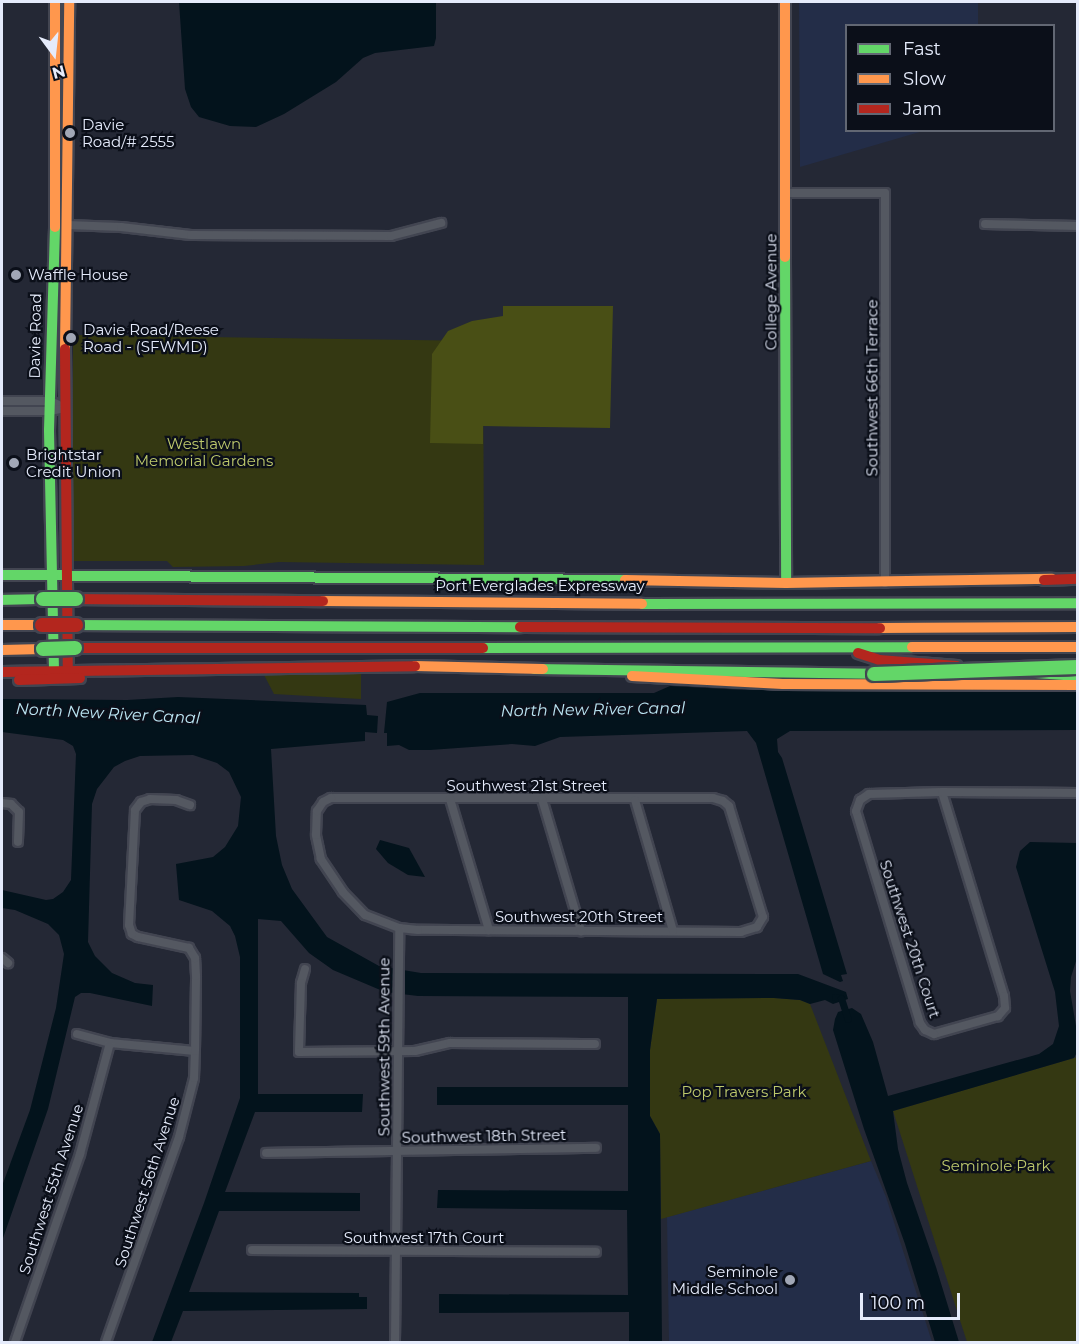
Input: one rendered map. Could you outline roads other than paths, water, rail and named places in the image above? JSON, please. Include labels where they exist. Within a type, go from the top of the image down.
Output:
[{"type":"main road","name":"Davie Road","points":[[61,670],[60,575],[67,225],[62,2]]},
{"type":"main road","name":"Davie Road","points":[[60,575],[50,406],[62,2]]},
{"type":"main road","name":"College Avenue","points":[[785,2],[786,583]]},
{"type":"main road","points":[[2,575],[442,577],[786,583],[1044,580],[1077,577]]},
{"type":"main road","name":"Port Everglades Expressway","points":[[2,600],[844,605],[1077,603]]},
{"type":"main road","points":[[2,625],[838,629],[1077,627]]},
{"type":"main road","points":[[2,650],[1077,647]]},
{"type":"main road","points":[[847,649],[879,660],[1077,676]]},
{"type":"main road","points":[[2,672],[380,665],[874,674],[1077,667]]},
{"type":"main road","points":[[2,680],[188,673],[257,666]]},
{"type":"main road","points":[[534,669],[744,683],[1077,685]]},
{"type":"street","name":"Southwest 66th Terrace","points":[[787,193],[885,193],[885,583]]},
{"type":"street","points":[[67,225],[121,227],[191,235],[391,236],[441,223]]},
{"type":"street","points":[[985,224],[1077,226]]},
{"type":"street","points":[[2,401],[65,408]]},
{"type":"street","points":[[2,411],[50,406]]},
{"type":"street","points":[[942,792],[1077,793]]},
{"type":"street","name":"Southwest 20th Court","points":[[942,792],[1004,996],[1005,1008],[998,1016],[934,1034],[920,1023],[856,812],[860,800],[869,794],[942,792]]},
{"type":"street","name":"Southwest 21st Street","points":[[399,928],[365,915],[343,892],[321,859],[316,835],[317,811],[323,802],[331,798],[635,800],[713,798],[729,806],[763,917],[757,927]]},
{"type":"street","name":"Southwest 56th Avenue","points":[[106,1342],[179,1137],[194,1078],[195,967],[189,948],[138,937],[132,934],[129,925],[135,810],[141,802],[150,799],[176,800],[190,805]]},
{"type":"street","points":[[450,799],[489,930]]},
{"type":"street","points":[[542,799],[581,931]]},
{"type":"street","points":[[635,800],[674,931]]},
{"type":"street","points":[[2,803],[11,804],[19,812],[18,842]]},
{"type":"street","name":"Southwest 20th Street","points":[[399,928],[741,932],[757,927]]},
{"type":"street","name":"Southwest 59th Avenue","points":[[395,1342],[399,928]]},
{"type":"street","points":[[304,969],[301,983],[299,1052],[416,1051],[450,1043],[595,1044]]},
{"type":"street","points":[[77,1034],[110,1043],[195,1051]]},
{"type":"street","name":"Southwest 55th Avenue","points":[[15,1342],[80,1154],[110,1043]]},
{"type":"street","name":"Southwest 18th Street","points":[[266,1153],[596,1148]]},
{"type":"street","name":"Southwest 17th Court","points":[[252,1250],[596,1252]]},
{"type":"water","points":[[179,2],[436,2],[436,38],[434,46],[375,53],[363,58],[336,82],[284,114],[256,127],[230,126],[199,117],[191,107],[185,89]]},
{"type":"water","name":"North New River Canal","points":[[670,686],[744,690],[1077,692],[1077,730],[790,731],[777,739],[778,752],[782,758],[847,974],[841,975],[843,981],[840,982],[823,974],[756,743],[747,731],[560,737],[535,746],[512,744],[430,750],[409,750],[399,745],[387,746],[387,733],[384,733],[387,702],[420,693],[654,693]]},
{"type":"water","name":"North New River Canal","points":[[178,697],[366,705],[367,715],[378,716],[377,733],[365,732],[365,741],[271,749],[276,836],[282,865],[292,889],[327,937],[379,966],[421,973],[798,974],[846,992],[848,999],[833,1004],[825,1000],[810,1004],[800,1000],[774,998],[657,999],[650,1050],[650,1116],[660,1134],[662,1342],[629,1342],[629,1312],[439,1313],[439,1294],[628,1295],[627,1210],[437,1208],[438,1190],[628,1191],[628,1105],[437,1105],[437,1087],[628,1087],[628,997],[418,996],[385,992],[333,970],[309,953],[281,921],[258,919],[258,1094],[363,1094],[362,1112],[255,1112],[225,1192],[360,1193],[360,1211],[219,1211],[189,1292],[359,1293],[359,1297],[367,1297],[367,1309],[183,1311],[171,1342],[152,1342],[240,1098],[240,957],[235,936],[230,926],[212,911],[179,900],[176,864],[213,857],[225,847],[238,826],[241,797],[229,772],[217,763],[193,755],[140,756],[125,761],[114,767],[97,789],[92,804],[88,942],[95,956],[112,973],[135,983],[153,985],[152,1006],[90,993],[81,993],[75,997],[48,1109],[2,1241],[2,1186],[30,1110],[56,1008],[64,954],[59,935],[48,924],[15,910],[2,908],[2,890],[46,900],[53,899],[63,892],[71,880],[76,754],[73,746],[63,740],[2,732],[2,699],[127,700]]},
{"type":"water","points":[[380,840],[409,848],[425,877],[408,875],[388,863],[376,849]]},
{"type":"water","points":[[1030,842],[1077,843],[1077,958],[1071,977],[1070,991],[1077,1032],[1077,1052],[1074,1058],[893,1111],[898,1149],[907,1183],[959,1342],[935,1342],[905,1244],[864,1129],[833,1030],[835,1019],[838,1012],[852,1008],[861,1014],[873,1042],[888,1096],[1039,1054],[1053,1044],[1059,1026],[1055,992],[1016,867],[1020,851]]},
{"type":"waterway","points":[[835,997],[841,998],[848,1019]]},
{"type":"place","name":"Davie Road/# 2555","points":[[70,133]]},
{"type":"place","name":"Waffle House","points":[[16,275]]},
{"type":"place","name":"Davie Road/Reese Road - (SFWMD)","points":[[71,338]]},
{"type":"place","name":"Brightstar Credit Union","points":[[14,463]]},
{"type":"place","name":"Seminole Middle School","points":[[790,1280]]},
{"type":"park label","name":"Westlawn Memorial Gardens","points":[[204,452]]},
{"type":"park label","name":"Pop Travers Park","points":[[744,1092]]},
{"type":"park label","name":"Seminole Park","points":[[996,1166]]}]
